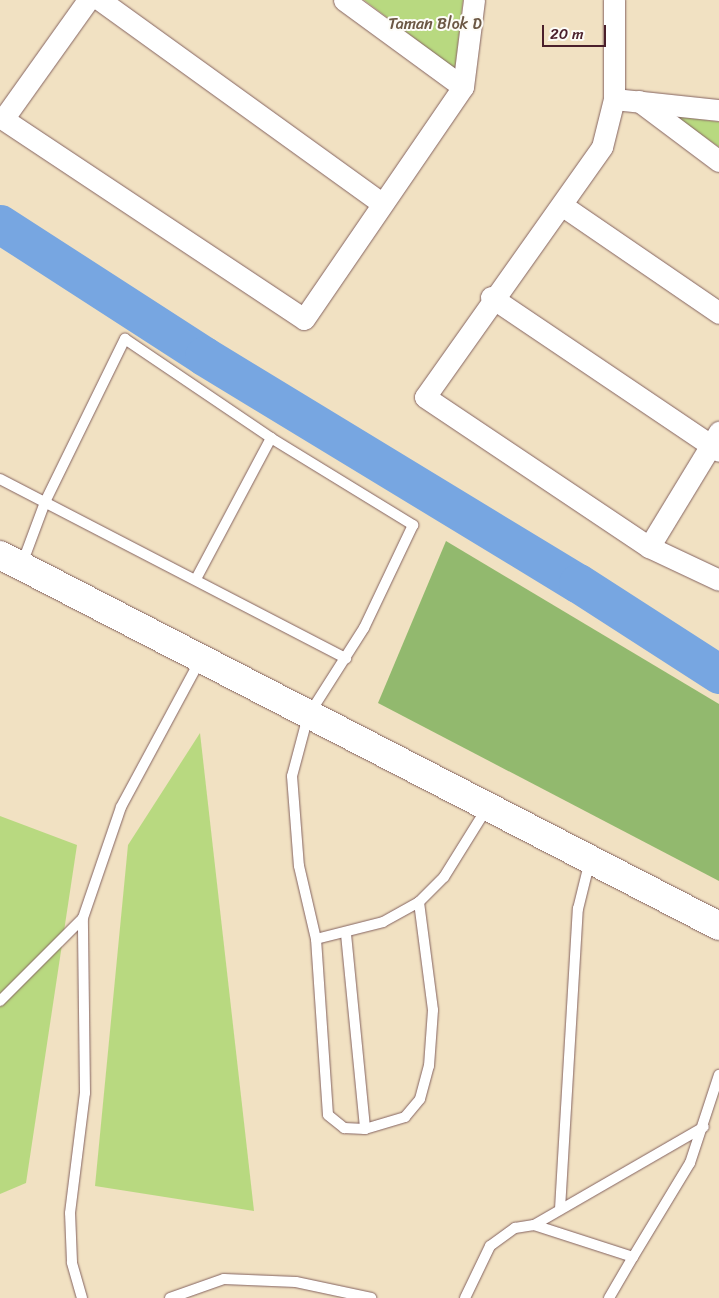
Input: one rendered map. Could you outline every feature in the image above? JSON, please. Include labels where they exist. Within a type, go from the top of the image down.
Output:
[{"type":"highway","points":[[11,560],[202,657],[308,716],[591,856],[719,926]]},
{"type":"street","points":[[88,0],[3,119],[304,319],[381,203],[463,87],[474,0]]},
{"type":"street","points":[[100,0],[381,203]]},
{"type":"street","points":[[344,0],[463,87]]},
{"type":"street","points":[[614,0],[614,99],[602,147],[563,206],[491,298],[425,397],[649,547],[719,580]]},
{"type":"street","points":[[614,99],[719,110]]},
{"type":"street","points":[[637,100],[719,160]]},
{"type":"street","points":[[563,206],[719,313]]},
{"type":"street","points":[[491,298],[716,443],[649,547]]},
{"type":"lane","points":[[11,560],[45,502],[125,340],[271,438],[413,524],[346,658],[308,716],[292,776],[293,816],[316,939],[328,1115],[344,1128],[365,1129],[405,1117],[420,1099],[429,1066],[433,1010],[419,902]]},
{"type":"lane","points":[[196,579],[271,438]]},
{"type":"lane","points":[[0,478],[346,658]]},
{"type":"lane","points":[[82,1298],[72,1262],[70,1213],[85,1093],[83,918],[121,807],[202,657]]},
{"type":"lane","points":[[316,939],[346,934],[383,922],[419,902],[444,877],[489,805]]},
{"type":"lane","points":[[560,1209],[578,909],[591,856]]},
{"type":"lane","points":[[0,1001],[83,918]]},
{"type":"lane","points":[[346,934],[365,1129]]},
{"type":"lane","points":[[609,1298],[690,1163],[704,1127],[719,1075]]},
{"type":"lane","points":[[466,1298],[490,1246],[515,1228],[534,1225],[704,1127]]},
{"type":"lane","points":[[534,1225],[633,1256]]},
{"type":"lane","points":[[170,1298],[224,1279],[296,1282],[371,1298]]},
{"type":"green space","name":"Taman Blok D","points":[[364,0],[463,0],[455,69]]},
{"type":"green space","points":[[675,116],[719,122],[719,147]]},
{"type":"green space","points":[[446,541],[719,704],[719,881],[378,703]]},
{"type":"green space","points":[[200,733],[254,1211],[95,1186],[128,845]]},
{"type":"green space","points":[[0,816],[77,845],[26,1183],[0,1194]]},
{"type":"waterway","points":[[0,224],[204,356],[578,583],[719,674]]}]
